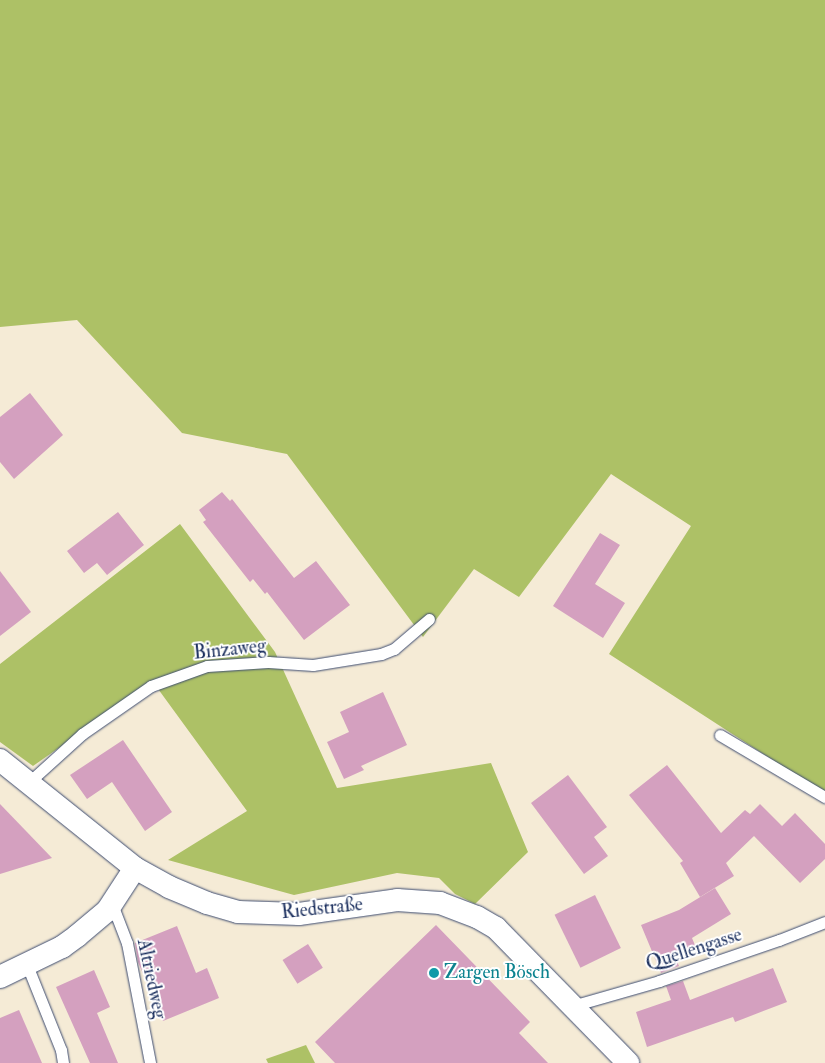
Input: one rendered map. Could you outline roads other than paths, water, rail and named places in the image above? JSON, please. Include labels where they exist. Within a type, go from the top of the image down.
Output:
[{"type":"street","name":"Riedstraße","points":[[0,760],[136,868],[169,887],[207,903],[238,912],[299,914],[397,900],[440,903],[477,917],[496,928],[628,1063]]},
{"type":"street","points":[[0,977],[62,947],[112,904],[136,868]]},
{"type":"lane","name":"Binzaweg","points":[[28,783],[82,734],[151,686],[207,666],[268,662],[313,665],[381,654],[394,649],[429,619]]},
{"type":"lane","points":[[720,734],[825,796]]},
{"type":"lane","name":"Altriedweg","points":[[112,904],[127,943],[150,1063]]},
{"type":"lane","name":"Quellengasse","points":[[572,1006],[659,981],[779,940],[825,922]]},
{"type":"lane","points":[[27,965],[62,1050],[64,1063]]},
{"type":"place","name":"Zargen Bösch","points":[[434,973]]}]
